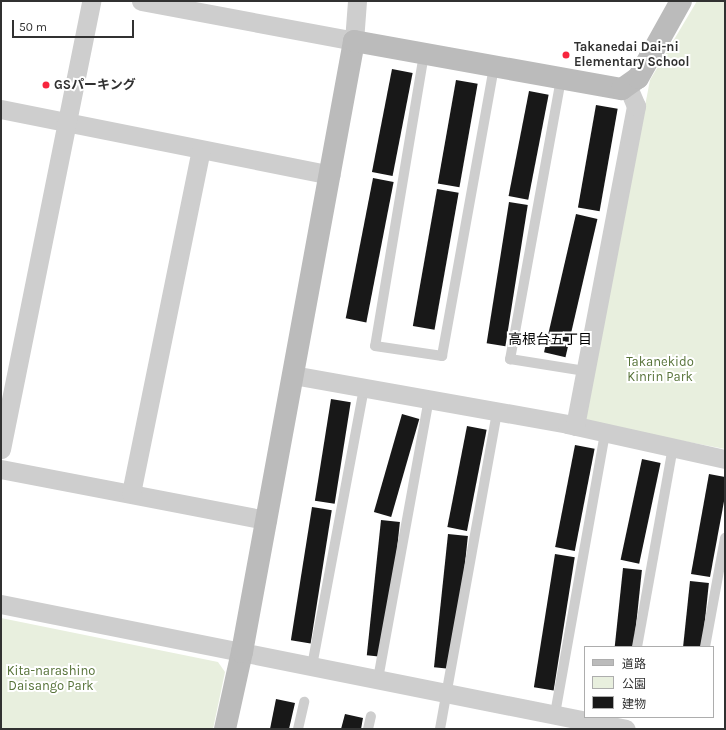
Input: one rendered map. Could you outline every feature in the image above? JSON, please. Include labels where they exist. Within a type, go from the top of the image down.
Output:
[{"type":"street","points":[[1,448],[91,1]]},
{"type":"street","points":[[141,1],[609,88],[628,87],[638,78],[681,1]]},
{"type":"street","points":[[225,729],[242,652],[330,175],[354,41],[357,1]]},
{"type":"street","points":[[575,426],[636,106],[628,87]]},
{"type":"street","points":[[1,109],[330,175]]},
{"type":"street","points":[[131,493],[201,150]]},
{"type":"street","points":[[293,375],[575,426],[725,459]]},
{"type":"street","points":[[1,469],[267,520]]},
{"type":"street","points":[[1,604],[555,714],[625,725]]},
{"type":"lane","points":[[424,54],[375,346],[442,356],[494,67]]},
{"type":"lane","points":[[561,79],[510,359],[585,371]]},
{"type":"lane","points":[[312,666],[364,388]]},
{"type":"lane","points":[[378,679],[429,399]]},
{"type":"lane","points":[[440,729],[497,412]]},
{"type":"lane","points":[[555,714],[605,432]]},
{"type":"lane","points":[[638,646],[673,447]]},
{"type":"lane","points":[[705,646],[725,538]]},
{"type":"lane","points":[[298,729],[304,702]]},
{"type":"lane","points":[[368,729],[371,716]]},
{"type":"green space","name":"Takanekido Kinrin Park","points":[[697,1],[725,1],[725,449],[584,422],[650,80]]},
{"type":"green space","name":"Kita-narashino Daisango Park","points":[[1,618],[218,662],[225,672],[213,729],[1,728]]},
{"type":"building","points":[[392,69],[413,73],[393,176],[372,172]]},
{"type":"building","points":[[456,80],[478,84],[459,187],[438,183]]},
{"type":"building","points":[[529,91],[549,95],[528,200],[509,196]]},
{"type":"building","points":[[596,105],[618,109],[600,211],[578,207]]},
{"type":"building","points":[[373,178],[394,182],[366,322],[346,318]]},
{"type":"building","points":[[437,189],[459,193],[435,330],[413,326]]},
{"type":"building","points":[[509,202],[528,205],[505,346],[487,343]]},
{"type":"building","points":[[576,214],[597,219],[565,357],[544,352]]},
{"type":"building","points":[[331,399],[351,402],[335,504],[315,501]]},
{"type":"building","points":[[402,414],[419,419],[391,517],[374,512]]},
{"type":"building","points":[[467,426],[487,430],[467,531],[447,527]]},
{"type":"building","points":[[575,445],[595,449],[575,551],[555,547]]},
{"type":"building","points":[[642,459],[661,463],[639,564],[621,560]]},
{"type":"building","points":[[709,474],[725,477],[725,496],[710,577],[691,574]]},
{"type":"building","points":[[312,507],[332,510],[311,643],[291,640]]},
{"type":"building","points":[[381,520],[400,522],[386,657],[367,655]]},
{"type":"building","points":[[448,534],[468,536],[454,669],[434,667]]},
{"type":"building","points":[[555,554],[575,557],[554,690],[534,687]]},
{"type":"building","points":[[623,568],[642,570],[634,646],[615,646]]},
{"type":"building","points":[[690,581],[709,583],[702,646],[683,646]]},
{"type":"building","points":[[276,699],[295,703],[289,729],[270,729]]},
{"type":"building","points":[[345,714],[363,718],[361,729],[341,729]]},
{"type":"place","name":"Takanedai Dai-ni Elementary School","points":[[566,55]]},
{"type":"place","name":"GSパーキング","points":[[46,85]]},
{"type":"district","name":"高根台五丁目","points":[[550,340]]}]
